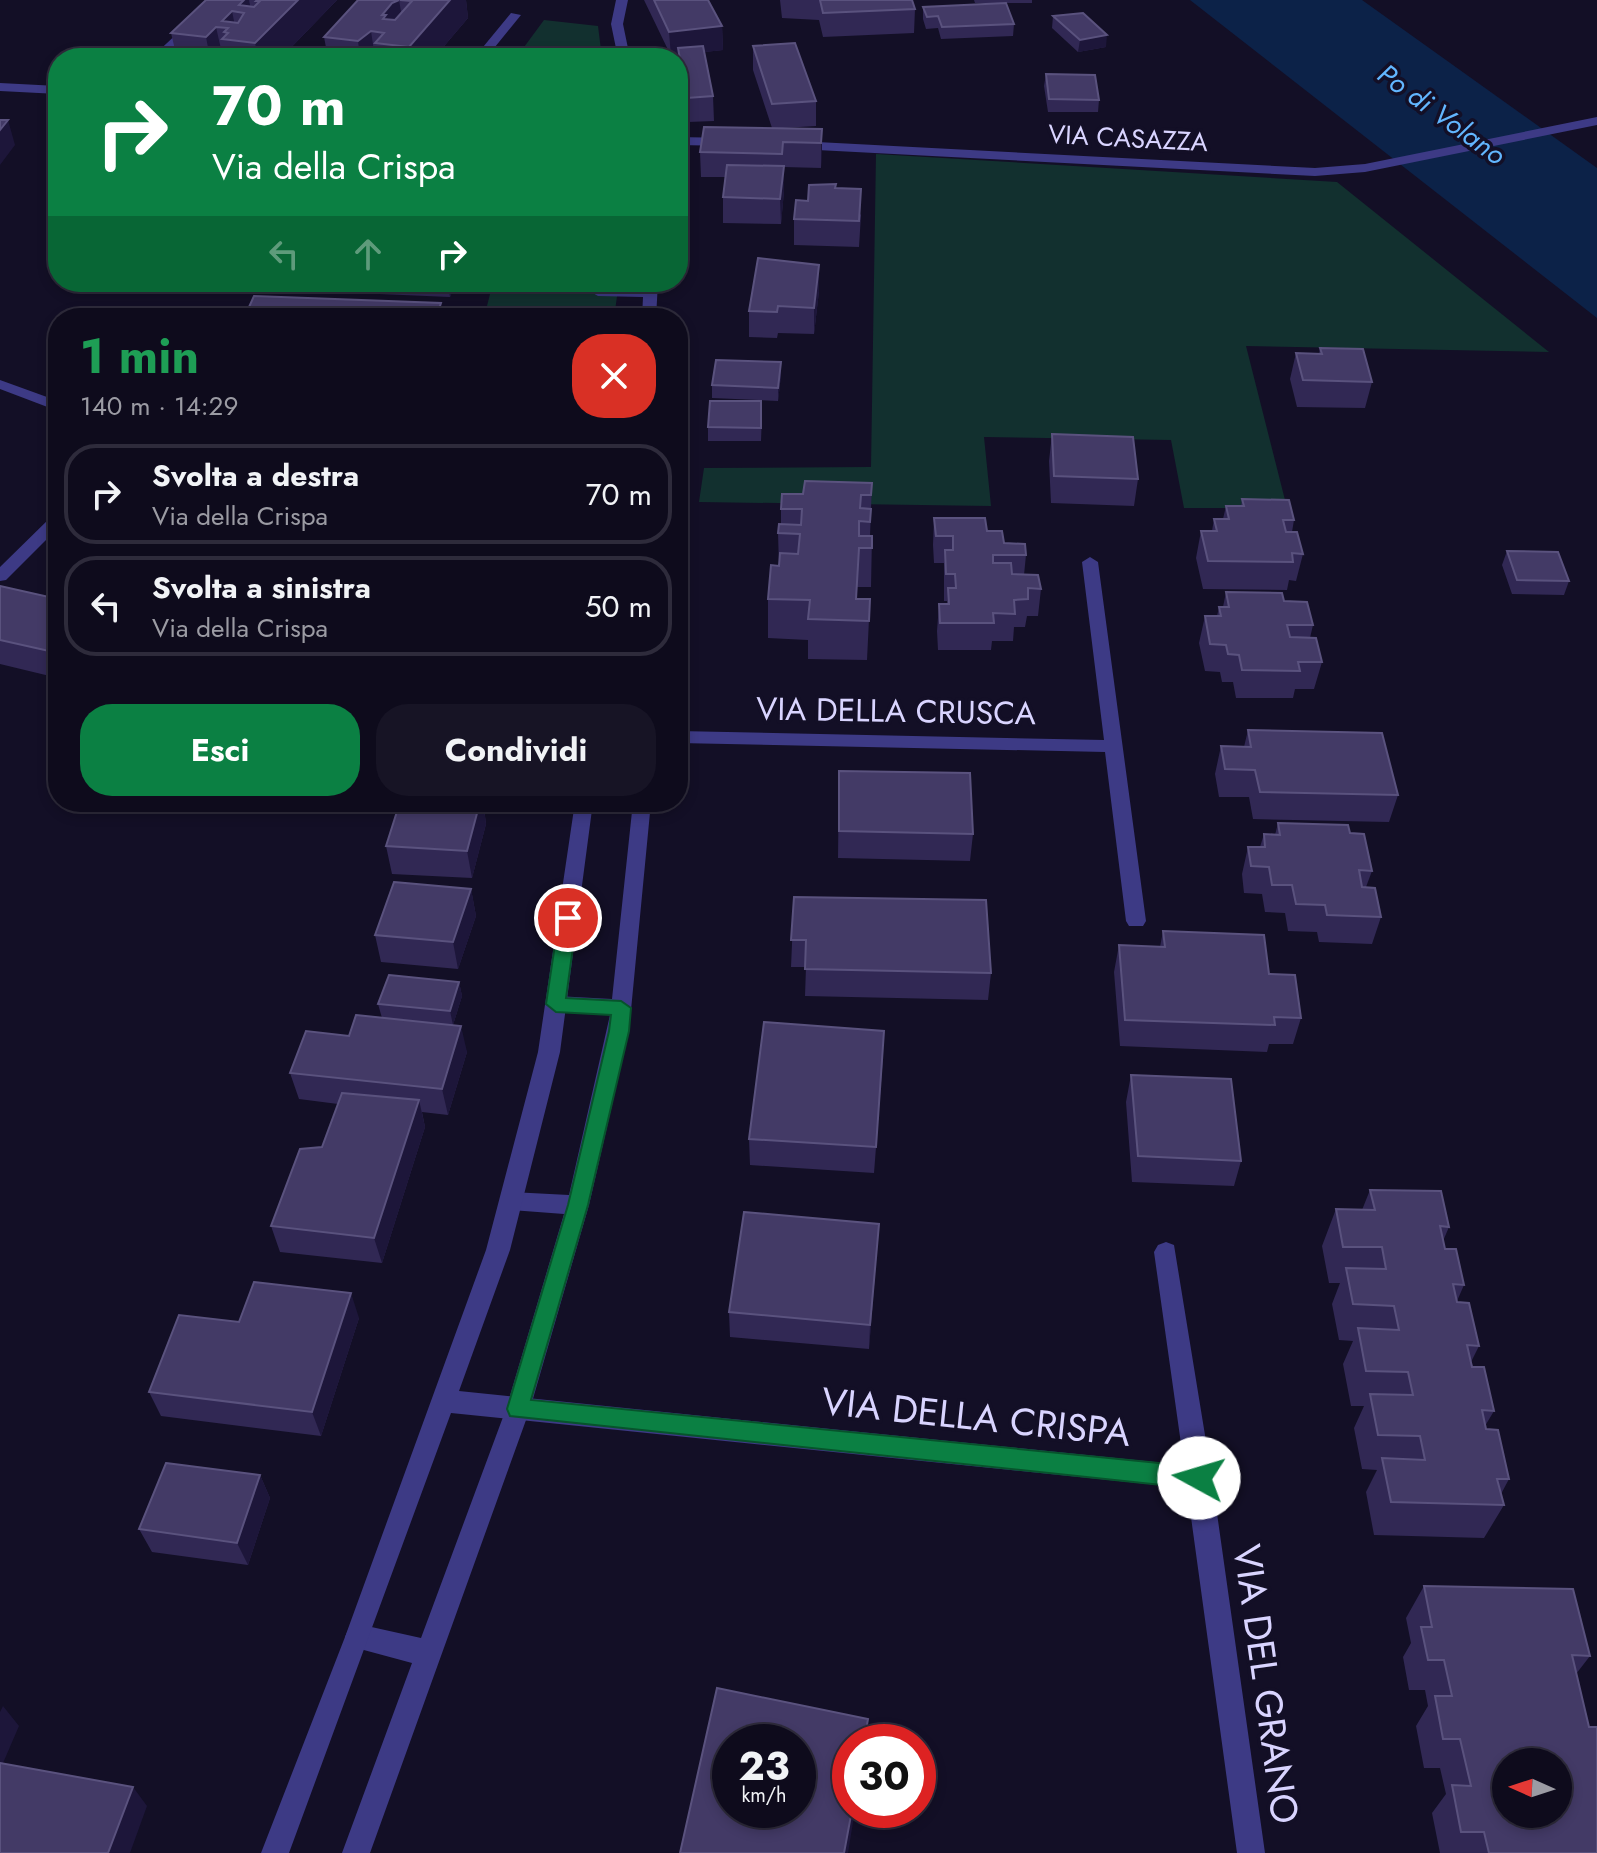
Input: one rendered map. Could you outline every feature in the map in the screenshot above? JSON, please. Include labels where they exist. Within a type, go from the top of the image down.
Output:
[{"type":"street","points":[[168,48],[220,0]]},
{"type":"street","points":[[622,0],[617,24],[622,48]]},
{"type":"street","points":[[488,48],[515,15]]},
{"type":"street","points":[[0,87],[48,89]]},
{"type":"street","name":"VIA CASAZZA","points":[[782,145],[1283,171],[1365,168],[1597,121]]},
{"type":"street","points":[[688,141],[751,143]]},
{"type":"street","points":[[0,384],[48,402]]},
{"type":"street","points":[[0,576],[48,529]]},
{"type":"street","points":[[1090,562],[1136,921]]},
{"type":"street","name":"VIA DELLA CRUSCA","points":[[688,737],[1113,746]]},
{"type":"street","points":[[275,1853],[358,1637],[498,1250],[549,1052],[583,812]]},
{"type":"street","points":[[356,1853],[518,1409],[578,1205],[619,1031],[641,812]]},
{"type":"street","points":[[556,1004],[621,1008]]},
{"type":"street","points":[[511,1201],[578,1205]]},
{"type":"street","points":[[1166,1252],[1199,1478]]},
{"type":"street","name":"VIA DELLA CRISPA","points":[[444,1401],[1199,1478]]},
{"type":"street","name":"VIA DEL GRANO","points":[[1199,1478],[1251,1853]]},
{"type":"street","points":[[358,1637],[427,1653]]},
{"type":"green space","points":[[544,20],[598,26],[601,48],[523,48]]},
{"type":"green space","points":[[876,154],[1337,182],[1549,352],[1246,346],[1287,508],[1184,508],[1171,440],[984,437],[991,506],[699,502],[704,468],[871,467]]},
{"type":"green space","points":[[490,292],[618,292],[615,308],[486,308]]},
{"type":"water","name":"Po di Volano","points":[[1190,0],[1362,0],[1597,168],[1597,318]]},
{"type":"building","points":[[206,0],[244,0],[239,5],[254,7],[260,1],[257,0],[298,0],[255,43],[222,39],[228,28],[216,27],[206,37],[171,33]],"holes":[[[232,11],[244,13],[238,23],[222,21]]]},
{"type":"building","points":[[358,0],[399,0],[382,15],[386,15],[383,19],[395,20],[412,1],[400,0],[450,0],[409,47],[375,43],[384,33],[371,31],[358,41],[324,37]]},
{"type":"building","points":[[654,0],[708,0],[722,26],[669,32]]},
{"type":"building","points":[[820,0],[912,0],[915,9],[823,13]]},
{"type":"building","points":[[1006,3],[1014,24],[942,27],[938,16],[927,17],[923,7]]},
{"type":"building","points":[[1083,13],[1107,35],[1080,40],[1053,16]]},
{"type":"building","points":[[795,43],[816,101],[772,104],[753,46]]},
{"type":"building","points":[[703,46],[713,96],[688,98],[688,48],[678,48]]},
{"type":"building","points":[[1046,74],[1095,75],[1099,100],[1049,99]]},
{"type":"building","points":[[704,127],[822,129],[821,143],[783,142],[782,154],[700,152]]},
{"type":"building","points":[[727,165],[784,166],[780,199],[723,197]]},
{"type":"building","points":[[836,184],[835,188],[861,189],[859,221],[794,219],[796,200],[808,201],[809,185]]},
{"type":"building","points":[[758,258],[819,265],[814,308],[778,306],[777,312],[749,311]]},
{"type":"building","points":[[254,296],[441,303],[439,308],[249,308]]},
{"type":"building","points":[[1320,348],[1363,349],[1372,382],[1303,380],[1296,353],[1322,354]]},
{"type":"building","points":[[716,360],[781,362],[778,388],[712,385]]},
{"type":"building","points":[[710,401],[761,401],[761,428],[708,427]]},
{"type":"building","points":[[1052,434],[1133,437],[1138,479],[1054,476]]},
{"type":"building","points":[[805,481],[872,483],[871,495],[861,495],[860,508],[871,509],[870,522],[859,521],[859,536],[872,536],[872,548],[859,548],[856,599],[870,599],[869,621],[808,619],[810,600],[768,599],[771,565],[779,566],[780,553],[798,554],[800,534],[778,533],[779,524],[801,525],[802,509],[781,509],[782,494],[803,494]]},
{"type":"building","points":[[1242,499],[1289,500],[1294,520],[1283,520],[1286,532],[1297,532],[1303,554],[1292,553],[1293,562],[1208,561],[1201,531],[1217,531],[1214,519],[1229,519],[1226,506],[1244,506]]},
{"type":"building","points":[[934,518],[985,518],[987,531],[1002,531],[1004,543],[1025,544],[1026,555],[993,555],[993,563],[1011,563],[1012,574],[1038,575],[1041,589],[1028,588],[1028,599],[1014,600],[1015,614],[993,613],[994,623],[940,623],[939,604],[949,604],[948,588],[956,588],[955,574],[946,574],[945,550],[953,550],[953,536],[936,536]]},
{"type":"building","points":[[1507,551],[1558,552],[1569,581],[1517,580]]},
{"type":"building","points":[[0,586],[48,597],[48,651],[0,640]]},
{"type":"building","points":[[1226,592],[1282,593],[1284,601],[1307,602],[1313,625],[1287,625],[1290,637],[1316,638],[1322,662],[1298,662],[1300,671],[1242,670],[1239,655],[1228,654],[1226,645],[1210,644],[1205,616],[1221,616],[1219,607],[1229,607]]},
{"type":"building","points":[[1248,730],[1382,733],[1398,795],[1260,792],[1255,770],[1225,769],[1221,746],[1251,747]]},
{"type":"building","points":[[839,771],[970,773],[973,834],[839,831]]},
{"type":"building","points":[[397,812],[477,812],[467,851],[386,846]]},
{"type":"building","points":[[1278,823],[1348,825],[1350,833],[1364,834],[1372,871],[1359,870],[1362,887],[1375,888],[1381,917],[1327,915],[1325,905],[1296,904],[1292,885],[1272,885],[1269,867],[1251,866],[1248,847],[1265,847],[1264,834],[1280,835]]},
{"type":"building","points":[[394,882],[471,889],[453,942],[375,935]]},
{"type":"building","points":[[794,897],[986,900],[991,973],[805,969],[806,940],[791,940]]},
{"type":"building","points":[[1163,931],[1264,935],[1269,974],[1295,975],[1301,1018],[1274,1017],[1275,1025],[1125,1020],[1119,945],[1165,947]]},
{"type":"building","points":[[389,975],[459,982],[450,1011],[378,1004]]},
{"type":"building","points":[[356,1015],[461,1026],[442,1089],[290,1073],[306,1031],[349,1036]]},
{"type":"building","points":[[764,1022],[884,1031],[876,1147],[749,1139]]},
{"type":"building","points":[[1131,1075],[1231,1079],[1241,1161],[1138,1156]]},
{"type":"building","points":[[342,1093],[419,1100],[374,1238],[271,1226],[300,1149],[322,1147]]},
{"type":"building","points":[[1370,1190],[1441,1191],[1449,1227],[1440,1226],[1445,1249],[1456,1249],[1464,1285],[1453,1284],[1457,1302],[1469,1303],[1479,1346],[1467,1345],[1472,1367],[1484,1367],[1494,1411],[1482,1410],[1486,1429],[1498,1430],[1509,1479],[1497,1479],[1504,1505],[1391,1502],[1382,1458],[1425,1460],[1420,1436],[1378,1435],[1370,1394],[1413,1395],[1408,1372],[1366,1371],[1358,1328],[1399,1330],[1394,1306],[1353,1304],[1346,1268],[1386,1269],[1382,1247],[1343,1247],[1336,1209],[1375,1210]]},
{"type":"building","points":[[744,1212],[879,1224],[870,1325],[729,1312]]},
{"type":"building","points":[[254,1282],[351,1293],[312,1412],[149,1392],[179,1315],[239,1322]]},
{"type":"building","points":[[166,1463],[260,1475],[237,1543],[139,1529]]},
{"type":"building","points":[[1424,1586],[1573,1589],[1590,1656],[1572,1655],[1589,1727],[1597,1727],[1597,1853],[1489,1853],[1484,1832],[1461,1832],[1452,1785],[1471,1786],[1460,1739],[1443,1739],[1435,1696],[1452,1696],[1444,1660],[1428,1660],[1421,1627],[1432,1627]]},
{"type":"building","points":[[717,1688],[868,1719],[867,1724],[832,1724],[832,1828],[849,1828],[844,1853],[680,1853]]},
{"type":"building","points":[[0,1763],[133,1787],[108,1853],[0,1853]]},
{"type":"route","points":[[568,918],[556,1004],[621,1008],[619,1031],[578,1205],[518,1409],[1199,1478]]}]
